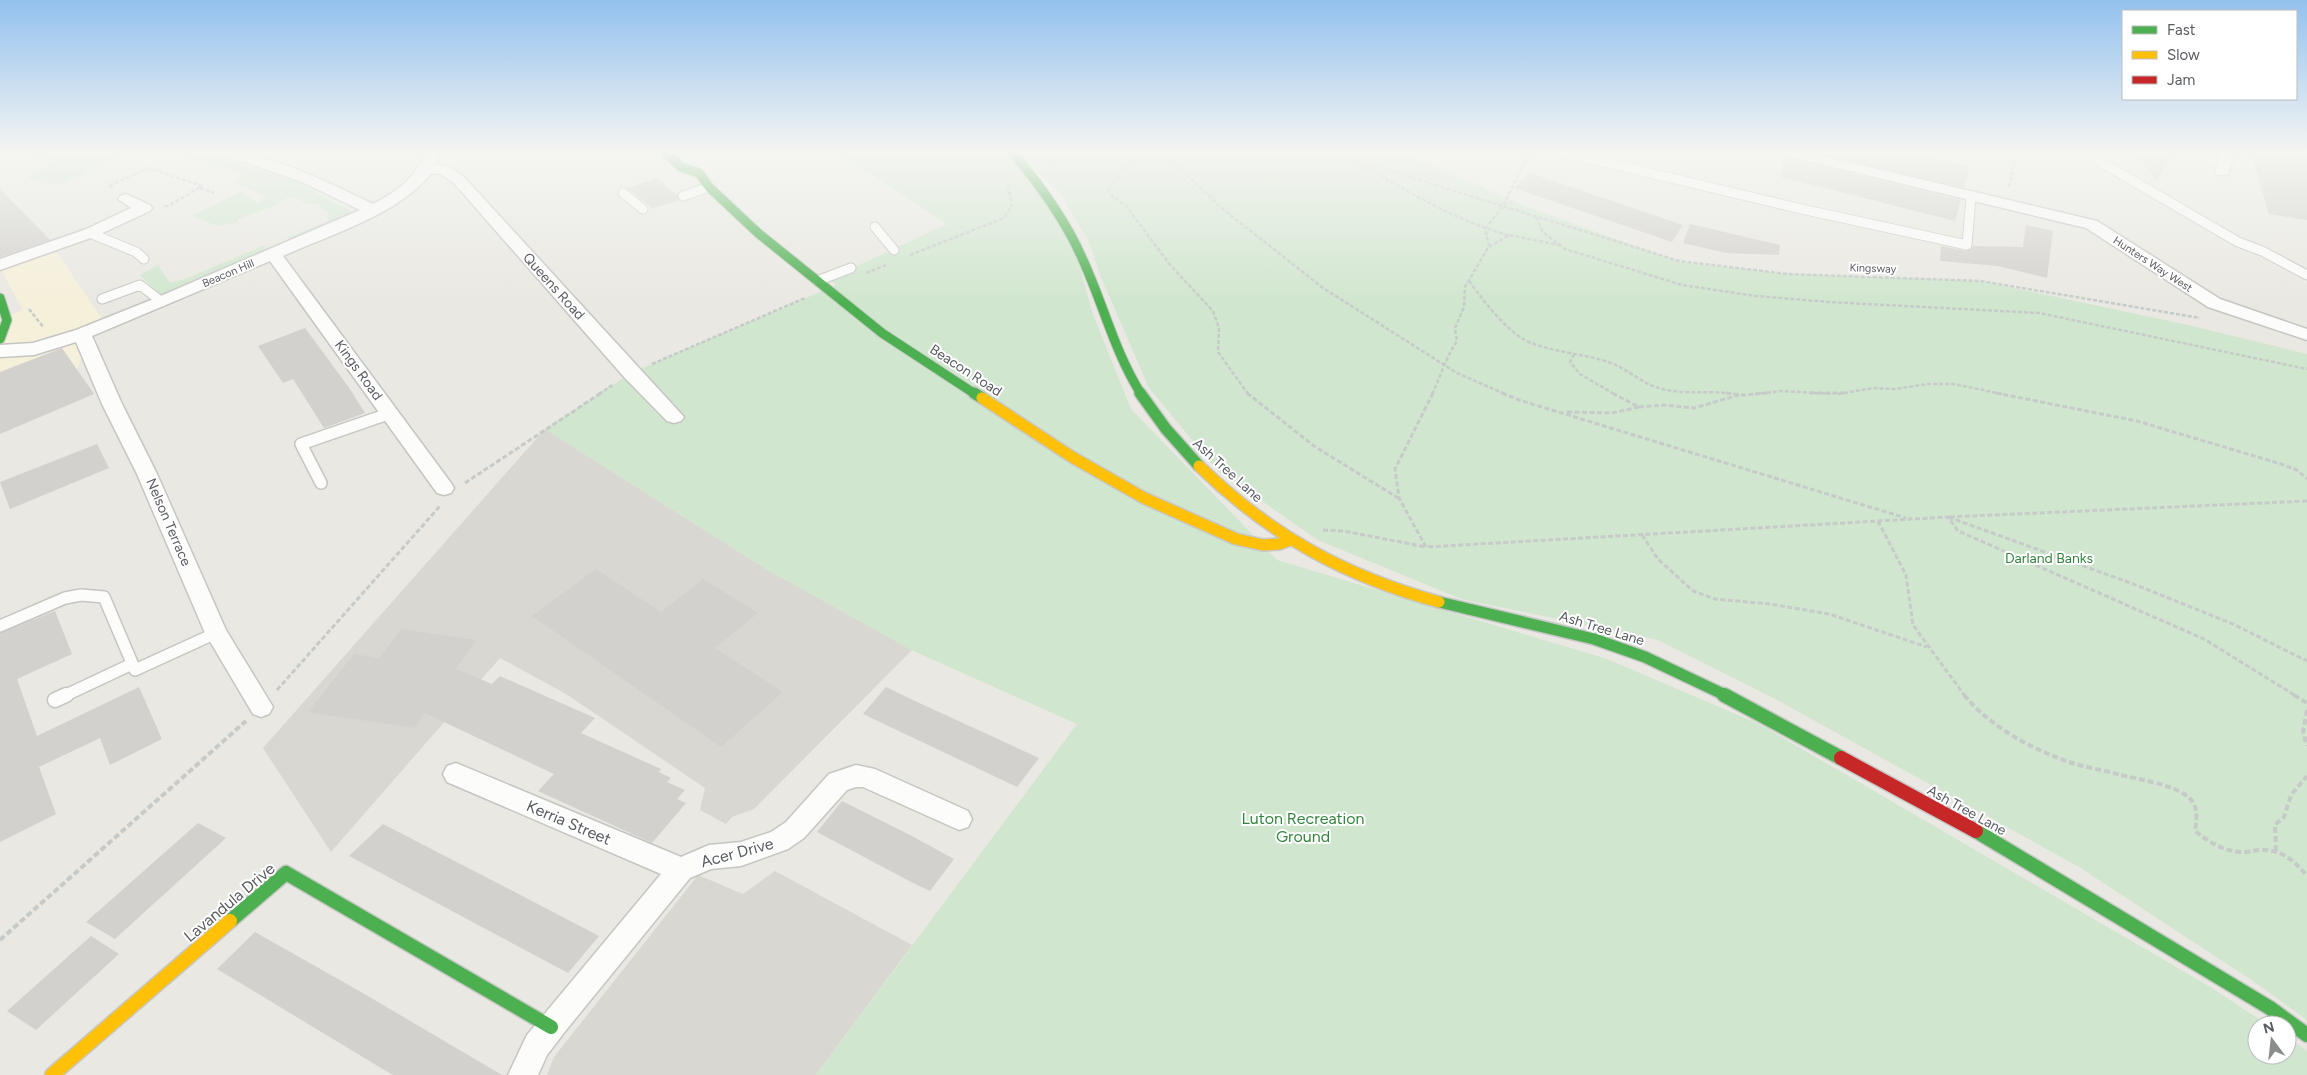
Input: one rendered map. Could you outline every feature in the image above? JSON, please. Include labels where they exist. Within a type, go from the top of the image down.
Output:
[{"type":"street","points":[[134,203],[144,208]]},
{"type":"street","points":[[358,203],[373,210]]},
{"type":"street","name":"Beacon Hill","points":[[0,351],[34,349],[82,334],[274,254],[384,203]]},
{"type":"street","name":"Queens Road","points":[[480,203],[631,373],[674,417]]},
{"type":"street","name":"Beacon Road","points":[[726,203],[758,233],[882,333],[1072,457],[1144,498],[1204,526],[1249,542],[1279,544],[1290,540]]},
{"type":"street","name":"Ash Tree Lane","points":[[1051,203],[1081,254],[1119,354],[1149,406],[1197,465],[1244,506],[1290,540],[1343,570],[1407,594],[1603,642],[1658,662],[1689,676],[1981,834],[2270,1008],[2307,1035]]},
{"type":"street","name":"Hunters Way West","points":[[2001,203],[2091,224],[2214,303],[2307,335]]},
{"type":"street","points":[[0,265],[90,232],[144,208]]},
{"type":"street","name":"Kings Road","points":[[274,254],[391,413],[444,496]]},
{"type":"street","points":[[0,298],[7,320],[0,339]]},
{"type":"street","name":"Nelson Terrace","points":[[82,334],[112,404],[148,474],[216,633],[261,707]]},
{"type":"street","name":"Kerria Street","points":[[456,774],[681,870]]},
{"type":"street","name":"Acer Drive","points":[[523,1075],[537,1045],[577,993],[681,870],[709,857],[741,854],[778,841],[795,830],[838,782],[856,776],[866,777],[959,819]]},
{"type":"street","name":"Lavandula Drive","points":[[52,1075],[286,873],[551,1027]]},
{"type":"lane","points":[[636,203],[644,209]]},
{"type":"lane","points":[[1777,203],[1967,245],[1970,203]]},
{"type":"lane","points":[[2171,203],[2238,242],[2262,250],[2307,275]]},
{"type":"lane","points":[[875,227],[894,250]]},
{"type":"lane","points":[[90,232],[117,243],[144,259]]},
{"type":"lane","points":[[817,281],[851,268]]},
{"type":"lane","points":[[102,299],[140,285],[162,302]]},
{"type":"lane","points":[[321,483],[301,444],[391,413]]},
{"type":"lane","points":[[0,626],[65,598],[81,595],[104,598],[135,670],[216,633]]},
{"type":"lane","points":[[55,700],[132,664]]},
{"type":"path","points":[[144,208],[168,206],[173,203]]},
{"type":"path","points":[[904,257],[1004,218],[1012,203]]},
{"type":"path","points":[[1122,203],[1171,266],[1213,311],[1219,328],[1218,352],[1246,392],[1314,446],[1399,498]]},
{"type":"path","points":[[1217,203],[1323,288],[1469,379],[1519,400],[1909,519]]},
{"type":"path","points":[[1429,203],[1453,216],[1486,229],[1559,245]]},
{"type":"path","name":"Kingsway","points":[[1494,203],[1679,261],[1788,274],[1981,281],[2202,318]]},
{"type":"path","points":[[1488,248],[1486,229],[1504,203]]},
{"type":"path","points":[[1536,217],[1543,232],[1559,245],[1574,252],[1682,284],[1756,296],[2039,314],[2307,368]]},
{"type":"path","points":[[1426,547],[1399,498],[1395,469],[1446,366],[1447,356],[1457,340],[1455,328],[1464,307],[1464,294],[1469,281],[1488,248],[1511,236]]},
{"type":"path","points":[[464,484],[631,373],[887,264]]},
{"type":"path","points":[[1469,281],[1488,307],[1523,340],[1532,344],[1611,362],[1661,389],[1680,392],[1715,391],[1742,395]]},
{"type":"path","points":[[27,307],[49,334]]},
{"type":"path","points":[[1575,354],[1571,357],[1570,362],[1583,376],[1639,407]]},
{"type":"path","points":[[1561,412],[1595,415],[1627,411],[1639,407],[1694,408],[1742,395],[1778,391],[1837,394],[1873,388],[1895,389],[1928,384],[1954,384],[2057,404],[2172,430],[2281,464],[2296,470],[2307,480]]},
{"type":"path","points":[[0,940],[261,707],[444,496]]},
{"type":"path","points":[[1290,540],[1319,530],[1336,531],[1426,547],[1642,536],[1909,519],[2307,501]]},
{"type":"path","points":[[1948,517],[2216,617],[2307,661]]},
{"type":"path","points":[[1948,517],[1958,531],[2204,639],[2307,703]]},
{"type":"path","points":[[1878,521],[1906,575],[1914,625],[1927,648],[1975,708],[1998,727],[2023,741],[2066,760],[2172,788],[2184,794],[2194,803],[2197,812],[2195,831],[2208,843],[2219,848],[2241,852],[2276,851],[2289,858],[2307,876]]},
{"type":"path","points":[[1642,536],[1658,559],[1693,591],[1714,599],[1770,604],[1829,614],[1927,648]]},
{"type":"path","points":[[2307,710],[2303,732],[2307,746]]},
{"type":"path","points":[[2276,851],[2275,825],[2282,820],[2288,811],[2288,802],[2299,783],[2307,776]]},
{"type":"shaded area","points":[[54,248],[103,320],[87,342],[77,370],[0,399],[0,320],[23,310],[0,268]]},
{"type":"shaded area","points":[[545,429],[766,569],[912,650],[754,809],[732,817],[726,824],[700,810],[705,788],[566,694],[500,658],[331,852],[263,748]]},
{"type":"shaded area","points":[[775,871],[912,945],[816,1075],[547,1075],[554,1057],[698,875],[743,894]]},
{"type":"green space","points":[[218,203],[279,204],[238,219],[238,222],[217,226],[192,216]]},
{"type":"green space","points":[[306,203],[336,203],[354,213],[291,239],[287,238],[330,220],[326,216],[329,214],[318,204]]},
{"type":"green space","name":"Luton Recreation Ground","points":[[915,203],[1052,203],[1072,236],[1092,312],[1131,409],[1277,560],[1607,659],[1759,724],[2207,985],[2253,1015],[2247,1015],[2247,1065],[2297,1065],[2297,1044],[2307,1051],[2307,1075],[816,1075],[1077,724],[909,649],[766,569],[545,429],[631,373],[836,285],[829,279],[947,224]]},
{"type":"green space","name":"Darland Banks","points":[[1066,203],[1518,203],[1679,262],[1788,274],[1981,281],[2188,325],[2307,354],[2307,1020],[2259,985],[2079,867],[1779,701],[1658,640],[1461,599],[1318,540],[1217,470],[1149,388],[1101,277],[1089,242]]},
{"type":"green space","points":[[265,245],[264,250],[160,295],[140,275],[158,265],[170,283],[183,280]]},
{"type":"building","points":[[0,203],[14,203],[50,240],[0,257]]},
{"type":"building","points":[[646,203],[671,203],[653,208]]},
{"type":"building","points":[[1558,203],[1619,203],[1683,225],[1672,242]]},
{"type":"building","points":[[1884,203],[1960,203],[1955,221]]},
{"type":"building","points":[[2266,203],[2307,203],[2307,220],[2269,214]]},
{"type":"building","points":[[1690,224],[1780,245],[1779,255],[1726,253],[1683,243]]},
{"type":"building","points":[[2026,225],[2053,231],[2047,278],[1998,266],[1940,261],[1941,246],[1966,251],[1972,249],[1973,246],[2023,247]]},
{"type":"building","points":[[305,328],[350,389],[365,413],[324,428],[293,379],[283,383],[258,346]]},
{"type":"building","points":[[62,348],[94,394],[0,434],[0,372]]},
{"type":"building","points":[[97,444],[109,468],[10,509],[0,482]]},
{"type":"building","points":[[596,569],[661,612],[703,579],[758,613],[715,648],[783,692],[721,747],[532,616]]},
{"type":"building","points":[[55,611],[72,654],[17,679],[37,736],[139,687],[162,739],[110,765],[100,738],[39,767],[56,814],[0,842],[0,633]]},
{"type":"building","points":[[401,629],[476,640],[456,669],[492,684],[500,676],[595,718],[581,733],[661,769],[659,772],[671,778],[667,782],[685,790],[677,799],[686,803],[652,843],[538,791],[554,774],[425,713],[414,728],[308,712],[354,654],[379,658]]},
{"type":"building","points":[[886,687],[1039,758],[1017,787],[863,714]]},
{"type":"building","points":[[842,801],[954,859],[930,891],[913,883],[817,832]]},
{"type":"building","points":[[198,823],[226,838],[115,939],[86,922]]},
{"type":"building","points":[[383,824],[599,936],[568,973],[349,856]]},
{"type":"building","points":[[255,932],[502,1075],[393,1075],[217,969]]},
{"type":"building","points":[[91,936],[119,954],[36,1030],[7,1011]]},
{"type":"traffic: fast","points":[[726,203],[758,233],[882,333],[982,398]]},
{"type":"traffic: fast","points":[[1051,203],[1082,257],[1117,349],[1129,374],[1166,429],[1199,466]]},
{"type":"traffic: fast","points":[[0,298],[7,320],[0,339]]},
{"type":"traffic: fast","points":[[1439,602],[1551,627],[1616,646],[1645,657],[1702,684],[1841,758]]},
{"type":"traffic: fast","points":[[1976,831],[2270,1008],[2307,1035]]},
{"type":"traffic: fast","points":[[230,921],[286,873],[551,1027]]},
{"type":"traffic: slow","points":[[982,398],[1072,457],[1144,498],[1236,539],[1263,545],[1279,544],[1290,540]]},
{"type":"traffic: slow","points":[[1199,466],[1251,513],[1309,551],[1372,581],[1405,593],[1439,602]]},
{"type":"traffic: slow","points":[[52,1075],[230,921]]},
{"type":"traffic: jam","points":[[1841,758],[1976,831]]}]
